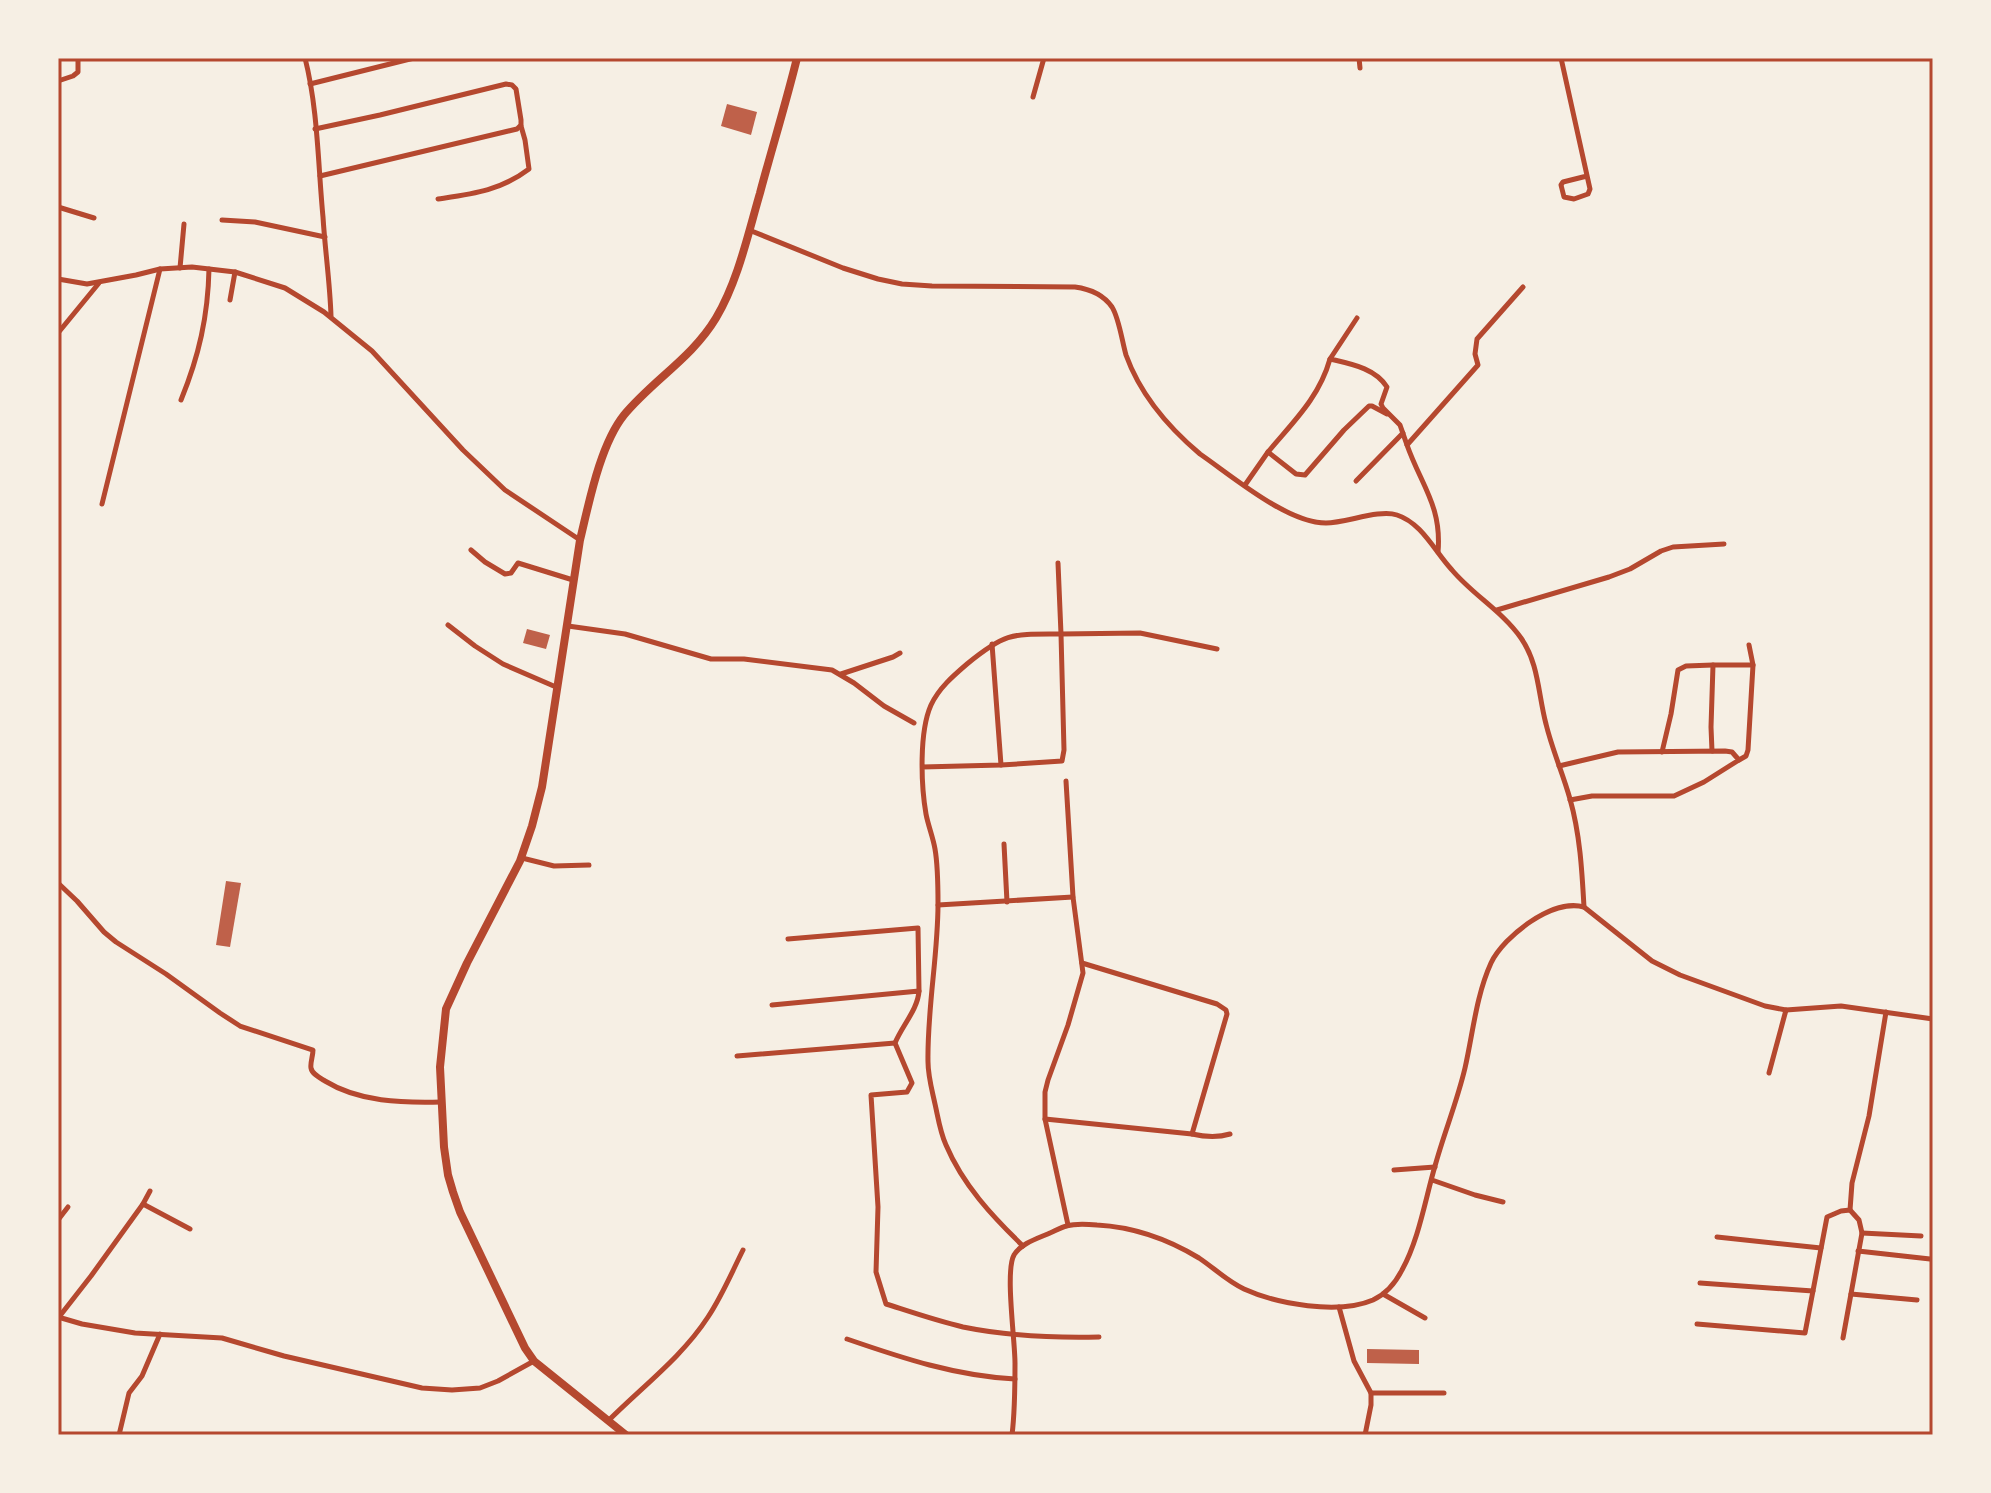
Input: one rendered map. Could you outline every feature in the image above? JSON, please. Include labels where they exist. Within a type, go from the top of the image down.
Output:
[{"type":"highway","points":[[626,1435],[534,1361],[460,1212],[448,1175],[444,1147],[440,1067],[446,1009],[467,963],[513,879],[532,826],[542,787],[580,540],[589,500],[607,448],[615,429],[631,408],[688,355],[714,321],[732,283],[749,230],[797,58]]},
{"type":"street","points":[[58,81],[78,72],[78,58]]},
{"type":"street","points":[[305,58],[320,176],[331,317]]},
{"type":"street","points":[[310,84],[414,58]]},
{"type":"street","points":[[1033,97],[1044,58]]},
{"type":"street","points":[[1359,58],[1360,68]]},
{"type":"street","points":[[1561,58],[1590,189],[1588,194],[1574,199],[1564,197],[1563,182],[1587,176]]},
{"type":"street","points":[[315,129],[512,85],[516,89],[529,169],[514,181],[483,192],[438,199]]},
{"type":"street","points":[[320,176],[517,129],[521,125]]},
{"type":"street","points":[[58,207],[94,218]]},
{"type":"street","points":[[222,220],[255,222],[325,237]]},
{"type":"street","points":[[180,268],[184,224]]},
{"type":"street","points":[[749,230],[843,268],[902,284],[1075,287],[1093,291],[1105,299],[1114,311],[1132,370],[1157,411],[1188,443],[1245,485],[1286,512],[1308,521],[1334,523],[1395,514],[1413,524],[1467,586],[1519,636],[1531,654],[1538,675],[1545,721],[1570,800],[1580,850],[1584,907]]},
{"type":"street","points":[[102,504],[160,269]]},
{"type":"street","points":[[58,279],[87,284],[160,269],[209,269],[235,272],[285,288],[331,317],[372,351],[463,450],[505,490],[580,540]]},
{"type":"street","points":[[181,400],[205,322],[209,269]]},
{"type":"street","points":[[230,300],[235,272]]},
{"type":"street","points":[[58,333],[100,282]]},
{"type":"street","points":[[1407,445],[1478,365],[1475,354],[1477,339],[1523,287]]},
{"type":"street","points":[[1245,485],[1268,452],[1315,397],[1330,359],[1357,318]]},
{"type":"street","points":[[1330,359],[1367,369],[1384,382],[1387,387],[1381,404],[1387,414]]},
{"type":"street","points":[[1268,452],[1296,474],[1305,475],[1369,406],[1387,414],[1404,432],[1436,513],[1438,553]]},
{"type":"street","points":[[1356,481],[1404,432]]},
{"type":"street","points":[[1496,611],[1609,577],[1673,547],[1724,544]]},
{"type":"street","points":[[471,550],[505,574],[511,573],[518,563],[574,580]]},
{"type":"street","points":[[922,767],[1055,762],[1064,758],[1058,563]]},
{"type":"street","points":[[448,625],[503,664],[556,687]]},
{"type":"street","points":[[568,626],[613,631],[711,659],[744,659],[832,670],[914,723]]},
{"type":"street","points":[[1023,1246],[970,1189],[946,1145],[928,1066],[938,905],[935,849],[926,811],[922,767],[930,707],[956,674],[992,644],[1014,635],[1140,633],[1217,649]]},
{"type":"street","points":[[992,644],[1001,765]]},
{"type":"street","points":[[1570,800],[1592,796],[1674,796],[1746,756],[1753,665],[1749,645]]},
{"type":"street","points":[[840,674],[900,653]]},
{"type":"street","points":[[1712,751],[1713,665]]},
{"type":"street","points":[[1662,752],[1678,670],[1686,666],[1753,665]]},
{"type":"street","points":[[1559,766],[1618,752],[1732,752],[1739,760]]},
{"type":"street","points":[[1066,781],[1073,897],[1083,973],[1048,1080],[1045,1119],[1068,1225]]},
{"type":"street","points":[[1004,844],[1007,902]]},
{"type":"street","points":[[522,858],[554,866],[589,865]]},
{"type":"street","points":[[58,883],[116,942],[220,1013],[240,1026],[313,1050],[313,1073],[335,1087],[378,1099],[442,1102]]},
{"type":"street","points":[[938,905],[1073,897]]},
{"type":"street","points":[[1012,1435],[1015,1379],[1011,1262],[1016,1251],[1023,1246],[1068,1225],[1104,1225],[1149,1233],[1184,1249],[1241,1288],[1291,1303],[1339,1307],[1357,1305],[1374,1299],[1392,1286],[1415,1239],[1459,1092],[1483,983],[1498,950],[1514,934],[1545,914],[1566,906],[1584,907],[1637,951],[1662,966],[1765,1006],[1786,1010],[1841,1006],[1933,1019]]},
{"type":"street","points":[[788,939],[918,928],[919,997],[895,1043],[912,1083],[907,1092],[871,1095],[878,1207],[876,1272],[886,1304],[962,1326],[1014,1334],[1099,1337]]},
{"type":"street","points":[[1082,963],[1217,1004],[1226,1010],[1192,1134]]},
{"type":"street","points":[[772,1005],[919,991]]},
{"type":"street","points":[[1769,1073],[1786,1010]]},
{"type":"street","points":[[1843,1338],[1862,1233],[1859,1220],[1850,1210],[1852,1183],[1869,1116],[1886,1012]]},
{"type":"street","points":[[737,1056],[895,1043]]},
{"type":"street","points":[[1045,1119],[1204,1136],[1230,1134]]},
{"type":"street","points":[[1394,1170],[1435,1167]]},
{"type":"street","points":[[1432,1180],[1503,1202]]},
{"type":"street","points":[[150,1191],[91,1276],[58,1317],[122,1331],[222,1338],[308,1362],[422,1388],[480,1388],[534,1361]]},
{"type":"street","points":[[143,1204],[190,1229]]},
{"type":"street","points":[[58,1220],[68,1207]]},
{"type":"street","points":[[1697,1324],[1805,1333],[1827,1217],[1850,1210]]},
{"type":"street","points":[[1862,1233],[1921,1236]]},
{"type":"street","points":[[1717,1237],[1821,1248]]},
{"type":"street","points":[[609,1420],[674,1359],[700,1328],[743,1250]]},
{"type":"street","points":[[1858,1251],[1930,1259]]},
{"type":"street","points":[[1700,1283],[1813,1291]]},
{"type":"street","points":[[1383,1294],[1425,1318]]},
{"type":"street","points":[[1851,1294],[1917,1300]]},
{"type":"street","points":[[1339,1307],[1354,1361],[1371,1393],[1365,1435]]},
{"type":"street","points":[[119,1435],[129,1393],[142,1376],[160,1334]]},
{"type":"street","points":[[847,1339],[934,1367],[1015,1379]]},
{"type":"street","points":[[1371,1393],[1444,1393]]},
{"type":"building","points":[[727,104],[757,112],[751,135],[721,126]]},
{"type":"building","points":[[527,629],[550,635],[546,649],[523,643]]},
{"type":"building","points":[[226,881],[241,883],[230,947],[216,945]]},
{"type":"building","points":[[1367,1349],[1419,1350],[1419,1364],[1367,1363]]}]
